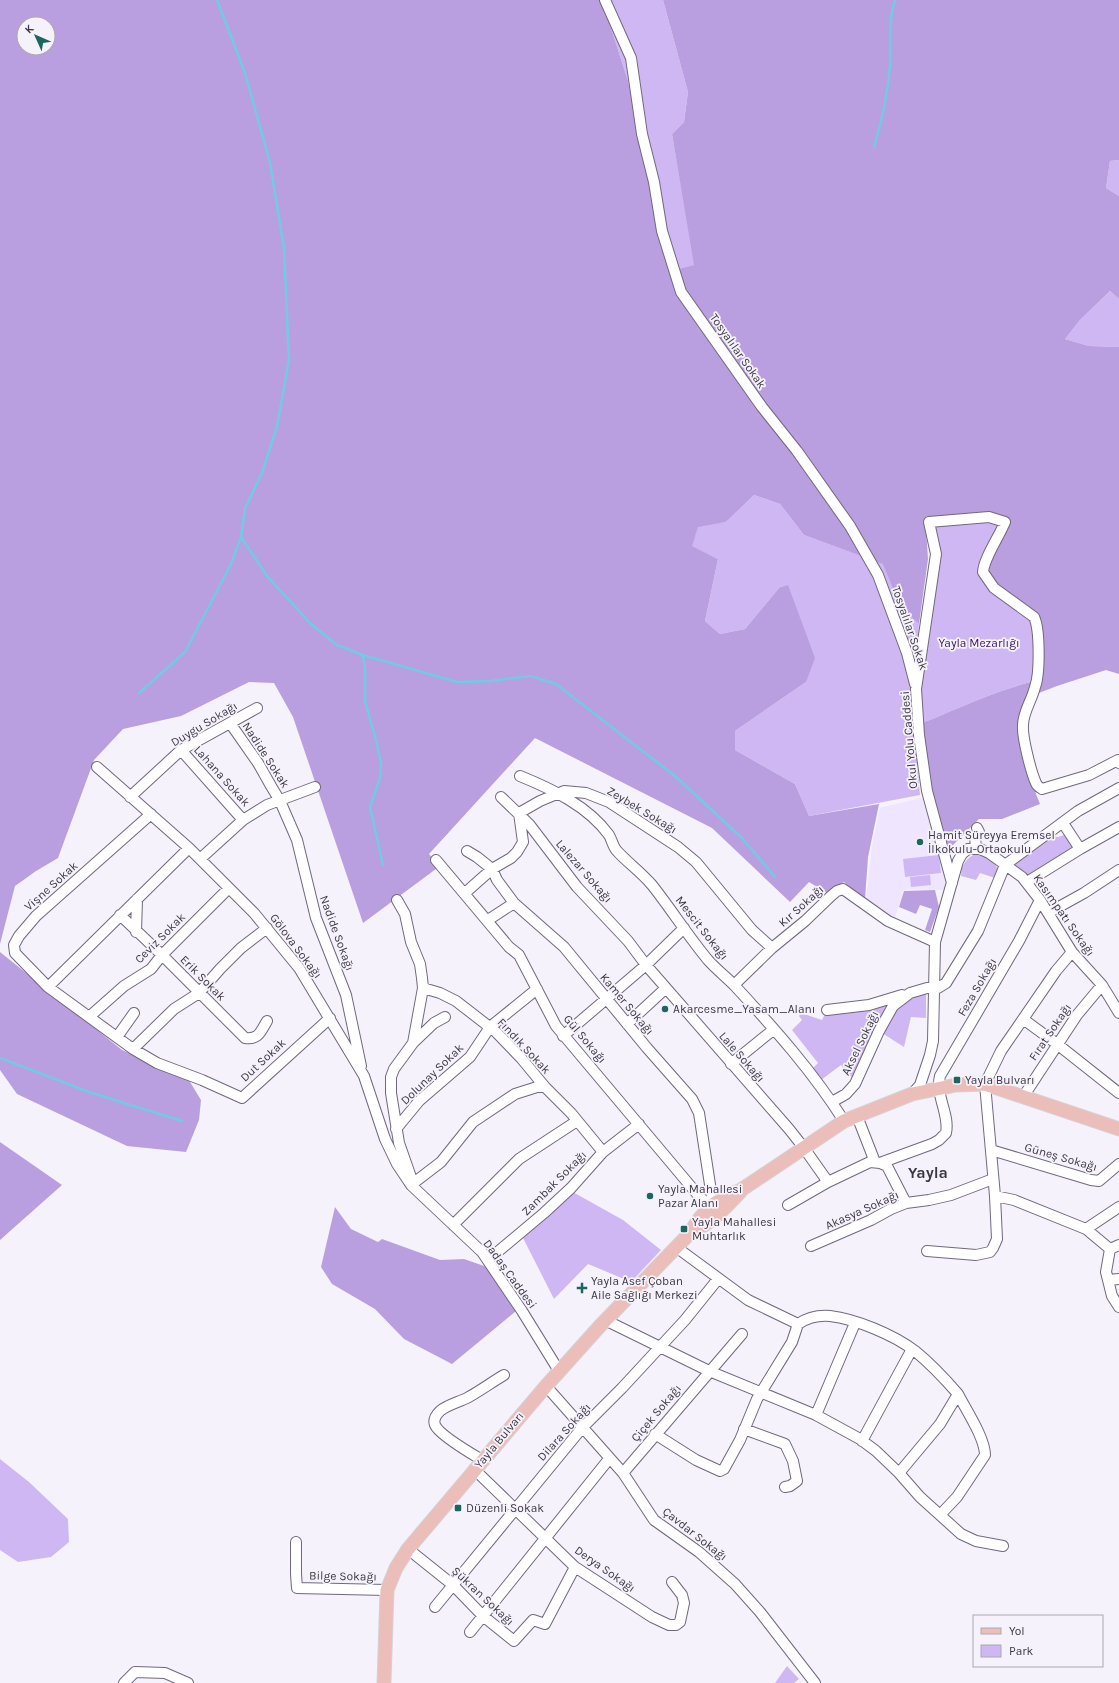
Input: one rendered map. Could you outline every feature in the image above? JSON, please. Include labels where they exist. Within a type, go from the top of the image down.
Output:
[{"type":"main road","name":"Yayla Bulvarı","points":[[690,1233],[703,1227],[713,1219],[741,1190],[844,1121],[912,1094],[938,1088],[969,1084],[985,1084],[1119,1129]]},
{"type":"main road","name":"Yayla Bulvarı","points":[[384,1683],[387,1590],[396,1568],[408,1549],[478,1465],[605,1320],[690,1233],[698,1220],[713,1204],[723,1197],[741,1190]]},
{"type":"street","name":"Tosyalılar Sokak","points":[[605,0],[631,58],[642,134],[654,182],[662,231],[681,292],[762,407],[797,451],[850,526],[878,576],[907,653],[916,689]]},
{"type":"street","name":"Okul Yolu Caddesi","points":[[952,882],[927,791],[919,735],[916,689],[936,554],[930,522],[990,517],[1005,522],[999,537],[991,549],[983,572],[994,588],[1034,617],[1036,622],[1038,640],[1036,685],[1025,712],[1023,726],[1024,737],[1036,784],[1042,789],[1089,775],[1119,761]]},
{"type":"street","name":"Duygu Sokağı","points":[[130,797],[181,750],[257,708]]},
{"type":"street","name":"Nadide Sokak","points":[[230,723],[258,763],[280,801]]},
{"type":"street","name":"Lahana Sokak","points":[[181,750],[243,820]]},
{"type":"street","name":"Gölova Sokağı","points":[[97,767],[189,848],[267,928],[299,968],[364,1076],[385,1139],[405,1178],[412,1184]]},
{"type":"street","name":"Mescit Sokağı","points":[[520,776],[542,785],[574,802],[596,821],[609,836],[616,850],[646,879],[709,960],[734,985],[808,1070],[844,1121]]},
{"type":"street","points":[[200,859],[243,820],[267,805],[315,787]]},
{"type":"street","points":[[934,988],[938,988],[946,982],[978,931],[1005,865],[1078,811],[1119,788]]},
{"type":"street","name":"Zeybek Sokağı","points":[[519,813],[540,801],[564,791],[586,793],[609,802],[678,847],[696,862],[752,930],[772,948]]},
{"type":"street","name":"Lalezar Sokağı","points":[[501,797],[529,824],[577,887],[623,936],[646,965]]},
{"type":"street","name":"Nadide Sokağı","points":[[280,801],[297,840],[316,918],[346,995],[364,1076]]},
{"type":"street","points":[[465,893],[492,870],[511,858],[517,852],[523,842],[519,813]]},
{"type":"street","name":"Vişne Sokak","points":[[48,987],[15,953],[14,945],[19,936],[36,916],[151,814]]},
{"type":"street","points":[[1063,823],[1080,849]]},
{"type":"street","points":[[1027,882],[1119,827]]},
{"type":"street","points":[[912,1094],[920,1085],[933,1041],[935,942],[958,861],[962,854],[968,849],[976,848],[975,837],[979,832],[977,828]]},
{"type":"street","points":[[189,848],[48,987],[133,1049],[174,1009],[199,993],[220,968],[241,948],[267,928]]},
{"type":"street","name":"Kasımpatı Sokağı","points":[[976,848],[990,853],[1027,882],[1040,900],[1072,952],[1102,985],[1119,1012]]},
{"type":"street","name":"Kamer Sokağı","points":[[467,851],[478,856],[492,870],[497,880],[514,903],[564,947],[627,1024],[692,1099],[699,1114],[713,1204]]},
{"type":"street","name":"Gül Sokağı","points":[[436,860],[509,946],[519,954],[563,1036],[590,1065],[698,1195],[705,1202],[713,1204]]},
{"type":"street","points":[[1048,913],[1084,893],[1119,870]]},
{"type":"street","name":"Ceviz Sokak","points":[[89,1017],[124,986],[151,969],[162,955],[229,888]]},
{"type":"street","name":"Kır Sokağı","points":[[734,985],[772,948],[805,921],[840,889],[843,889],[892,923],[935,942]]},
{"type":"street","points":[[136,932],[137,899]]},
{"type":"street","points":[[397,900],[405,914],[411,942],[420,964],[423,988],[413,1043]]},
{"type":"street","name":"Feza Sokağı","points":[[938,1088],[940,1076],[1019,941],[1040,900]]},
{"type":"street","points":[[488,920],[514,903]]},
{"type":"street","name":"Erik Sokak","points":[[120,915],[245,1038],[252,1039],[258,1036],[267,1021]]},
{"type":"street","points":[[563,1036],[646,965],[684,928]]},
{"type":"street","points":[[927,1251],[983,1255],[990,1252],[993,1248],[997,1239],[995,1196],[985,1084],[1002,1051],[1056,971],[1072,952]]},
{"type":"street","name":"Lale Sokağı","points":[[646,965],[804,1148],[828,1182]]},
{"type":"street","name":"Fırat Sokağı","points":[[1023,1097],[1057,1044],[1102,985]]},
{"type":"street","name":"Fındık Sokak","points":[[423,988],[440,993],[456,1001],[490,1027],[521,1058],[603,1152]]},
{"type":"street","points":[[627,1024],[666,988]]},
{"type":"street","name":"Aksel Sokağı","points":[[832,1102],[846,1094],[855,1084],[879,1031],[893,1006],[910,993],[927,988],[934,988]]},
{"type":"street","name":"Dolunay Sokak","points":[[396,1129],[419,1102],[470,1057],[490,1027],[537,989]]},
{"type":"street","points":[[827,1010],[869,1005],[910,993]]},
{"type":"street","points":[[117,1037],[134,1013]]},
{"type":"street","name":"Dadaş Caddesi","points":[[445,1017],[434,1023],[413,1043],[394,1069],[391,1077],[391,1093],[396,1129],[412,1184],[482,1252],[546,1348],[559,1371]]},
{"type":"street","name":"Dut Sokak","points":[[133,1049],[157,1063],[242,1098],[330,1018]]},
{"type":"street","points":[[1023,1020],[1057,1044],[1119,1094]]},
{"type":"street","points":[[731,1064],[773,1030]]},
{"type":"street","points":[[412,1184],[441,1162],[473,1122],[515,1094],[537,1087],[545,1087]]},
{"type":"street","points":[[878,1163],[932,1144],[946,1133],[946,1123],[938,1088]]},
{"type":"street","points":[[857,1116],[878,1163]]},
{"type":"street","points":[[454,1225],[520,1159],[577,1121]]},
{"type":"street","name":"Zambak Sokağı","points":[[488,1260],[571,1188],[603,1152],[639,1124]]},
{"type":"street","name":"Güneş Sokağı","points":[[991,1150],[1091,1180],[1099,1181],[1119,1164]]},
{"type":"street","points":[[788,1205],[828,1182],[870,1162],[887,1166],[906,1203]]},
{"type":"street","name":"Akasya Sokağı","points":[[811,1246],[906,1203],[951,1195],[993,1179]]},
{"type":"street","points":[[995,1196],[1014,1200],[1086,1229],[1114,1247],[1106,1272],[1112,1296],[1119,1307]]},
{"type":"street","points":[[1086,1229],[1119,1207]]},
{"type":"street","points":[[676,1247],[748,1300],[798,1324]]},
{"type":"street","name":"Dilara Sokağı","points":[[435,1606],[582,1428],[622,1388],[685,1320],[718,1279]]},
{"type":"street","points":[[1108,1280],[1119,1279]]},
{"type":"street","points":[[655,1434],[696,1460],[720,1471],[724,1469],[757,1399],[792,1342],[798,1324],[806,1319],[823,1316],[830,1316],[855,1323],[897,1340],[912,1349],[936,1370],[958,1394],[979,1436],[985,1450],[984,1455],[957,1497],[940,1516]]},
{"type":"street","points":[[605,1320],[659,1348],[709,1371],[816,1415],[862,1441],[876,1451],[899,1473],[920,1497],[940,1516],[967,1538],[1003,1546]]},
{"type":"street","points":[[816,1415],[855,1323]]},
{"type":"street","name":"Çiçek Sokağı","points":[[622,1473],[742,1334]]},
{"type":"street","points":[[862,1441],[912,1349]]},
{"type":"street","name":"Derya Sokağı","points":[[504,1375],[467,1398],[442,1409],[438,1412],[434,1420],[434,1424],[478,1465],[515,1509],[575,1567],[652,1617],[669,1625],[676,1625],[680,1622],[684,1603],[682,1594],[672,1582]]},
{"type":"street","name":"Çavdar Sokağı","points":[[546,1386],[622,1473],[654,1520],[699,1552],[735,1584],[760,1612],[815,1683]]},
{"type":"street","points":[[899,1473],[940,1424],[958,1394]]},
{"type":"street","points":[[744,1429],[768,1439],[783,1442],[787,1447],[793,1460],[797,1481],[790,1486],[785,1487]]},
{"type":"street","points":[[470,1632],[609,1459]]},
{"type":"street","name":"Bilge Sokağı","points":[[296,1542],[297,1588],[387,1590]]},
{"type":"street","name":"Şükran Sokağı","points":[[408,1549],[453,1585],[483,1616],[514,1641],[533,1620],[544,1624],[575,1567]]},
{"type":"street","points":[[124,1683],[135,1672],[165,1673],[188,1683]]},
{"type":"shaded area","points":[[0,0],[602,0],[628,81],[670,271],[694,265],[672,134],[684,122],[688,92],[663,0],[1119,0],[1119,160],[1110,161],[1106,188],[1119,196],[1119,299],[1110,291],[1080,320],[1065,339],[1089,346],[1119,347],[1119,674],[1106,670],[1026,698],[1020,721],[1032,784],[1040,804],[1002,819],[979,819],[949,849],[932,793],[921,723],[1006,689],[1034,681],[1035,624],[979,572],[1002,526],[988,522],[926,529],[928,559],[919,624],[901,608],[883,564],[804,535],[780,504],[754,495],[726,522],[698,527],[692,546],[718,559],[705,621],[720,634],[745,629],[779,588],[788,585],[815,658],[806,682],[735,731],[735,750],[795,784],[809,816],[879,804],[868,857],[865,899],[844,882],[827,893],[809,882],[790,902],[712,828],[535,738],[429,854],[440,866],[363,923],[293,717],[274,683],[249,682],[181,716],[123,729],[94,760],[58,858],[15,886],[0,944]]},
{"type":"shaded area","points":[[924,797],[945,870],[945,890],[907,889],[903,891],[895,918],[875,908],[866,900],[872,847],[880,808]]},
{"type":"shaded area","points":[[935,890],[939,907],[930,932],[925,930],[932,909],[920,905],[916,914],[899,907],[904,891]]},
{"type":"shaded area","points":[[0,952],[122,1050],[187,1077],[201,1100],[199,1120],[186,1152],[127,1146],[17,1094],[0,1070]]},
{"type":"shaded area","points":[[0,1142],[62,1185],[0,1240]]},
{"type":"shaded area","points":[[335,1207],[351,1229],[378,1242],[382,1239],[440,1260],[464,1259],[487,1267],[516,1311],[452,1364],[404,1339],[375,1309],[332,1284],[321,1267]]},
{"type":"green space","points":[[602,0],[663,0],[688,92],[684,122],[672,134],[695,265],[670,271],[628,81]]},
{"type":"green space","points":[[1119,160],[1119,196],[1106,188],[1110,161]]},
{"type":"green space","points":[[1110,291],[1119,299],[1119,347],[1089,346],[1065,339],[1080,320]]},
{"type":"green space","points":[[754,495],[780,504],[804,535],[884,564],[901,608],[919,624],[912,708],[920,795],[809,816],[795,784],[735,750],[735,731],[806,682],[779,588],[745,629],[720,634],[705,621],[718,559],[691,546],[698,526],[726,522]]},
{"type":"green space","name":"Yayla Mezarlığı","points":[[988,522],[1002,525],[1035,624],[1034,681],[1006,689],[921,723],[919,704],[937,572],[939,540],[935,528]]},
{"type":"green space","points":[[1067,834],[1070,837],[1074,850],[1028,876],[1015,865],[1017,861],[1053,836],[1058,837]]},
{"type":"green space","points":[[976,853],[986,857],[996,866],[998,869],[995,878],[980,873],[976,880],[961,876],[965,863]]},
{"type":"green space","points":[[939,855],[941,873],[905,877],[903,859]]},
{"type":"green space","points":[[930,875],[931,885],[911,887],[910,877]]},
{"type":"green space","points":[[924,993],[926,995],[926,1018],[911,1017],[904,1047],[882,1033],[892,1016],[905,999]]},
{"type":"green space","points":[[882,1004],[891,1004],[871,1036],[854,1080],[841,1065],[821,1080],[813,1068],[818,1063],[792,1030],[802,1020],[799,1016],[801,1013],[822,1020],[825,1014]]},
{"type":"green space","points":[[571,1191],[623,1220],[661,1250],[631,1282],[588,1264],[554,1299],[522,1236]]},
{"type":"green space","points":[[0,1459],[29,1482],[68,1519],[69,1542],[51,1557],[18,1562],[0,1550]]},
{"type":"green space","points":[[787,1666],[799,1679],[794,1683],[775,1683]]},
{"type":"waterway","points":[[139,693],[185,652],[231,564],[241,537],[245,508],[262,473],[277,426],[289,360],[284,248],[270,163],[245,73],[217,0]]},
{"type":"waterway","points":[[874,147],[888,86],[891,16],[895,0]]},
{"type":"waterway","points":[[241,537],[267,576],[311,624],[337,645],[363,655],[457,682],[490,681],[531,676],[556,684],[675,776],[742,838],[775,877]]},
{"type":"waterway","points":[[363,655],[365,669],[365,701],[381,763],[380,778],[370,807],[383,865]]},
{"type":"waterway","points":[[0,1058],[89,1092],[182,1121]]},
{"type":"place","name":"Hamit Süreyya Eremsel İlkokulu-Ortaokulu","points":[[920,842]]},
{"type":"place","name":"Akarcesme_Yasam_Alanı","points":[[665,1009]]},
{"type":"place","name":"Yayla Bulvarı","points":[[957,1080]]},
{"type":"place","name":"Yayla Mahallesi Pazar Alanı","points":[[650,1196]]},
{"type":"place","name":"Yayla Mahallesi Muhtarlık","points":[[684,1229]]},
{"type":"place","name":"Yayla Asef Çoban Aile Sağlığı Merkezi","points":[[582,1288]]},
{"type":"place","name":"Düzenli Sokak","points":[[458,1508]]},
{"type":"district","name":"Yayla","points":[[928,1172]]}]
